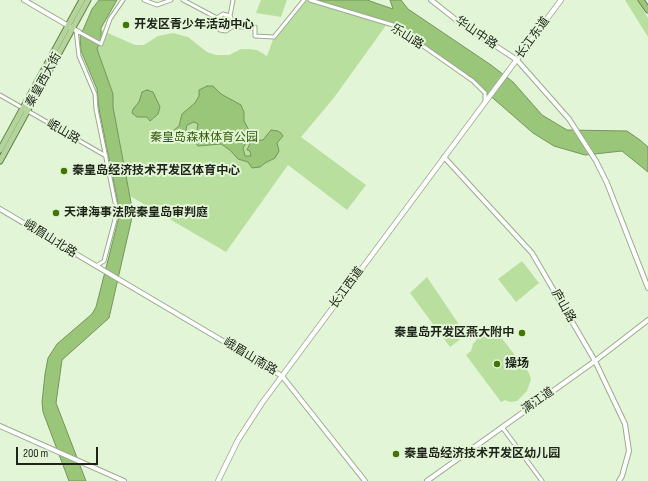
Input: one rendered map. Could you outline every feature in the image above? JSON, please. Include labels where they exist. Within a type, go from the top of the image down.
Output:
[{"type":"highway","points":[[641,0],[648,10]]},
{"type":"main road","name":"秦皇西大街","points":[[74,29],[82,0]]},
{"type":"main road","name":"秦皇西大街","points":[[0,150],[74,29],[88,0]]},
{"type":"main road","name":"长江东道","points":[[485,101],[561,0]]},
{"type":"main road","name":"长江西道","points":[[218,481],[238,440],[262,403],[485,101]]},
{"type":"main road","name":"秦皇西大街","points":[[0,161],[24,109]]},
{"type":"street","points":[[24,0],[101,44],[110,19],[123,0]]},
{"type":"street","points":[[144,0],[157,5],[171,0]]},
{"type":"street","points":[[183,0],[217,18]]},
{"type":"street","points":[[232,27],[233,22],[230,16],[233,0]]},
{"type":"street","points":[[230,16],[223,14],[217,18],[216,24],[220,30],[226,31],[232,27],[255,27],[255,36],[274,37],[304,0]]},
{"type":"street","name":"乐山路","points":[[310,0],[393,25],[474,81],[485,93],[485,101]]},
{"type":"street","name":"华山中路","points":[[431,0],[455,19],[516,60],[570,119],[596,161],[607,183],[648,288]]},
{"type":"street","points":[[74,29],[79,56],[95,94],[96,109],[117,212],[104,261],[98,267]]},
{"type":"street","name":"岷山路","points":[[0,95],[106,156]]},
{"type":"street","name":"庐山路","points":[[444,157],[532,252],[595,361],[625,424],[629,452],[622,476],[619,481]]},
{"type":"street","name":"峨眉山北路","points":[[0,208],[124,283]]},
{"type":"street","name":"峨眉山南路","points":[[124,283],[282,376],[365,481]]},
{"type":"street","name":"漓江道","points":[[427,481],[595,361],[648,320]]},
{"type":"street","points":[[0,426],[124,481]]},
{"type":"street","points":[[502,427],[542,481]]},
{"type":"green space","points":[[261,0],[287,0],[281,17],[256,13]]},
{"type":"green space","name":"秦皇岛森林体育公园","points":[[304,0],[310,0],[387,24],[333,99],[301,137],[366,185],[347,210],[288,165],[226,252],[130,196],[113,107],[113,94],[97,49],[101,38],[101,30],[135,45],[144,45],[158,36],[173,33],[188,37],[207,52],[216,55],[229,55],[241,49],[248,49],[257,50],[267,56],[274,37]]},
{"type":"green space","points":[[625,0],[637,0],[648,18],[648,37]]},
{"type":"green space","points":[[522,261],[539,283],[516,302],[498,279]]},
{"type":"green space","points":[[427,277],[466,335],[450,347],[410,293]]},
{"type":"green space","name":"操场","points":[[488,333],[500,336],[529,373],[531,379],[527,391],[517,401],[510,402],[505,400],[501,402],[466,355],[471,351],[473,344],[478,338]]},
{"type":"shaded area","points":[[99,0],[117,0],[101,28],[101,38],[97,49],[113,94],[113,107],[133,213],[109,318],[62,360],[56,403],[86,481],[69,481],[43,412],[42,402],[48,358],[57,344],[92,314],[96,307],[120,213],[99,109],[97,89],[81,51],[80,37],[92,9]]},
{"type":"shaded area","points":[[315,0],[367,0],[393,9],[390,0],[401,0],[408,9],[491,65],[513,82],[542,115],[567,130],[627,131],[640,140],[648,147],[648,172],[622,151],[585,155],[554,146],[533,133],[479,86],[475,80],[396,26]]},
{"type":"shaded area","points":[[207,86],[213,86],[221,94],[241,105],[244,112],[244,121],[251,134],[243,148],[245,156],[251,156],[250,151],[247,150],[251,141],[263,140],[271,130],[281,133],[283,136],[277,143],[279,151],[275,158],[260,167],[252,168],[248,162],[238,159],[230,150],[221,144],[198,146],[191,138],[173,131],[179,126],[182,114],[195,103],[199,96],[199,90]],"holes":[[[194,122],[198,124],[197,129],[200,136],[198,140],[195,140],[191,132],[186,130],[187,125]]]},
{"type":"shaded area","points":[[147,90],[153,92],[160,107],[158,114],[150,121],[147,117],[137,117],[132,113],[133,109],[139,102],[142,92]]},
{"type":"place","name":"开发区青少年活动中心","points":[[126,25]]},
{"type":"place","name":"秦皇岛经济技术开发区体育中心","points":[[64,171]]},
{"type":"place","name":"天津海事法院秦皇岛审判庭","points":[[56,213]]},
{"type":"place","name":"秦皇岛开发区燕大附中","points":[[522,333]]},
{"type":"place","name":"操场","points":[[497,364]]},
{"type":"place","name":"秦皇岛经济技术开发区幼儿园","points":[[396,454]]}]
